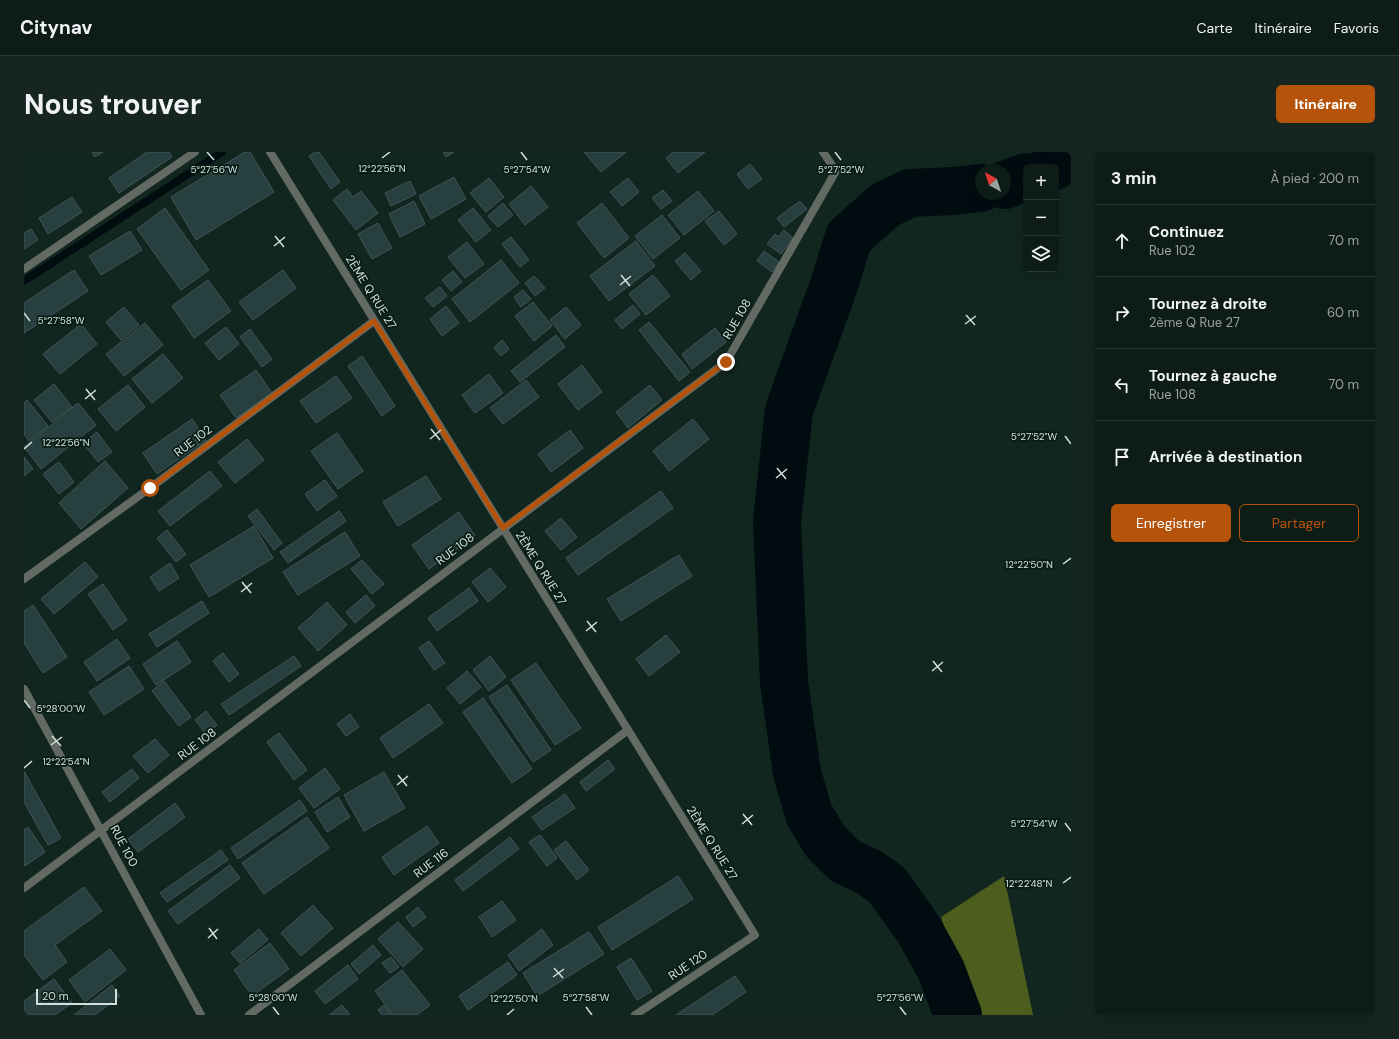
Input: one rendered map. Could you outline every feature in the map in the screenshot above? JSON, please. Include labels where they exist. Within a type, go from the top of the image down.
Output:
[{"type":"street","points":[[24,269],[195,152]]},
{"type":"street","name":"2ÈME Q RUE 27","points":[[270,152],[755,935]]},
{"type":"street","name":"RUE 108","points":[[24,888],[726,362],[836,171],[823,152]]},
{"type":"street","name":"RUE 102","points":[[24,579],[150,488],[374,321]]},
{"type":"street","name":"RUE 100","points":[[24,689],[102,830],[201,1015]]},
{"type":"street","name":"RUE 116","points":[[249,1015],[628,730]]},
{"type":"street","name":"RUE 120","points":[[635,1015],[755,935]]},
{"type":"green space","points":[[1004,876],[1033,1015],[971,1015],[941,917]]},
{"type":"building","points":[[92,152],[103,152],[95,157]]},
{"type":"building","points":[[147,152],[169,152],[172,157],[119,193],[109,178]]},
{"type":"building","points":[[245,152],[250,152],[274,192],[196,240],[171,197]]},
{"type":"building","points":[[315,152],[319,152],[340,182],[331,189],[309,156]]},
{"type":"building","points":[[443,152],[454,152],[446,157]]},
{"type":"building","points":[[584,152],[626,152],[601,172]]},
{"type":"building","points":[[673,152],[705,152],[678,173],[666,158]]},
{"type":"building","points":[[750,164],[762,179],[748,189],[737,174]]},
{"type":"building","points":[[454,177],[466,199],[431,219],[419,196]]},
{"type":"building","points":[[489,178],[504,197],[486,212],[470,193]]},
{"type":"building","points":[[628,178],[639,192],[622,206],[610,192]]},
{"type":"building","points":[[410,181],[416,194],[391,206],[385,193]]},
{"type":"building","points":[[531,186],[548,207],[525,225],[509,204]]},
{"type":"building","points":[[347,189],[353,197],[361,191],[378,213],[356,230],[333,200]]},
{"type":"building","points":[[663,190],[672,201],[661,209],[652,198]]},
{"type":"building","points":[[698,191],[714,211],[684,235],[668,215]]},
{"type":"building","points":[[72,197],[82,212],[48,234],[39,218]]},
{"type":"building","points":[[414,201],[425,224],[400,237],[389,214]]},
{"type":"building","points":[[800,201],[807,209],[784,227],[777,218]]},
{"type":"building","points":[[503,203],[513,215],[498,227],[488,216]]},
{"type":"building","points":[[602,203],[629,238],[604,258],[577,223]]},
{"type":"building","points":[[165,208],[209,270],[181,290],[137,229]]},
{"type":"building","points":[[473,208],[491,230],[476,242],[458,220]]},
{"type":"building","points":[[719,211],[737,234],[724,245],[705,221]]},
{"type":"building","points":[[662,215],[680,238],[653,259],[635,236]]},
{"type":"building","points":[[378,223],[392,248],[372,259],[358,234]]},
{"type":"building","points":[[31,229],[38,240],[24,249],[24,233]]},
{"type":"building","points":[[784,230],[793,238],[781,254],[767,244],[775,234],[778,237]]},
{"type":"building","points":[[130,231],[142,250],[101,275],[89,256]]},
{"type":"building","points":[[511,237],[529,260],[520,267],[502,244]]},
{"type":"building","points":[[636,241],[655,266],[609,301],[590,276]]},
{"type":"building","points":[[467,242],[484,264],[465,278],[448,257]]},
{"type":"building","points":[[764,251],[779,262],[772,272],[757,261]]},
{"type":"building","points":[[685,253],[701,271],[691,280],[675,261]]},
{"type":"building","points":[[501,260],[519,283],[470,322],[452,299]]},
{"type":"building","points":[[74,270],[88,291],[24,333],[24,303]]},
{"type":"building","points":[[283,270],[296,288],[253,320],[239,302]]},
{"type":"building","points":[[453,271],[462,282],[451,291],[442,280]]},
{"type":"building","points":[[653,275],[670,296],[646,315],[629,294]]},
{"type":"building","points":[[534,276],[545,288],[535,296],[525,283]]},
{"type":"building","points":[[208,280],[231,311],[194,338],[172,306]]},
{"type":"building","points":[[440,287],[447,296],[433,307],[425,298]]},
{"type":"building","points":[[523,290],[531,299],[521,307],[514,297]]},
{"type":"building","points":[[533,302],[552,326],[534,341],[515,316]]},
{"type":"building","points":[[633,305],[640,314],[622,329],[615,320]]},
{"type":"building","points":[[446,306],[459,323],[442,336],[430,319]]},
{"type":"building","points":[[124,307],[139,325],[121,340],[106,322]]},
{"type":"building","points":[[566,307],[581,325],[565,339],[550,320]]},
{"type":"building","points":[[649,322],[690,372],[679,381],[639,330]]},
{"type":"building","points":[[145,323],[163,345],[124,376],[106,354]]},
{"type":"building","points":[[81,324],[97,344],[60,374],[43,354]]},
{"type":"building","points":[[226,327],[239,344],[219,360],[205,343]]},
{"type":"building","points":[[715,328],[726,342],[692,369],[682,354]]},
{"type":"building","points":[[250,329],[272,359],[262,367],[240,337]]},
{"type":"building","points":[[556,335],[565,347],[520,382],[511,371]]},
{"type":"building","points":[[502,340],[509,349],[501,356],[494,348]]},
{"type":"building","points":[[163,354],[183,378],[152,403],[132,379]]},
{"type":"building","points":[[362,356],[395,406],[382,416],[348,366]]},
{"type":"building","points":[[582,365],[602,392],[578,410],[558,384]]},
{"type":"building","points":[[256,370],[272,393],[236,418],[220,395]]},
{"type":"building","points":[[489,374],[503,393],[475,413],[462,395]]},
{"type":"building","points":[[336,376],[352,398],[316,423],[300,401]]},
{"type":"building","points":[[526,380],[539,397],[503,424],[490,408]]},
{"type":"building","points":[[54,384],[72,407],[52,422],[34,400]]},
{"type":"building","points":[[128,385],[145,407],[116,431],[98,409]]},
{"type":"building","points":[[650,385],[662,400],[628,428],[616,412]]},
{"type":"building","points":[[27,400],[48,426],[29,441],[24,434],[24,403]]},
{"type":"building","points":[[78,403],[96,425],[41,469],[24,447]]},
{"type":"building","points":[[192,419],[206,440],[157,474],[143,453]]},
{"type":"building","points":[[693,419],[709,439],[669,471],[653,451]]},
{"type":"building","points":[[570,430],[583,448],[551,472],[538,454]]},
{"type":"building","points":[[97,432],[112,452],[98,462],[83,443]]},
{"type":"building","points":[[337,433],[363,471],[338,489],[311,451]]},
{"type":"building","points":[[247,439],[264,460],[235,483],[218,462]]},
{"type":"building","points":[[24,457],[33,469],[24,476]]},
{"type":"building","points":[[105,461],[128,488],[81,529],[59,503]]},
{"type":"building","points":[[59,462],[74,482],[59,494],[43,474]]},
{"type":"building","points":[[210,471],[222,486],[170,526],[158,511]]},
{"type":"building","points":[[426,476],[441,499],[398,526],[383,502]]},
{"type":"building","points":[[325,480],[337,496],[317,511],[305,494]]},
{"type":"building","points":[[661,491],[673,508],[578,575],[566,558]]},
{"type":"building","points":[[257,509],[282,543],[274,550],[248,516]]},
{"type":"building","points":[[339,511],[346,521],[288,563],[280,552]]},
{"type":"building","points":[[459,512],[475,536],[429,569],[412,545]]},
{"type":"building","points":[[561,518],[577,537],[561,550],[545,531]]},
{"type":"building","points":[[254,526],[273,558],[209,597],[190,565]]},
{"type":"building","points":[[167,530],[186,554],[176,562],[157,538]]},
{"type":"building","points":[[345,532],[360,556],[298,595],[283,572]]},
{"type":"building","points":[[679,555],[692,576],[621,621],[607,599]]},
{"type":"building","points":[[362,560],[384,584],[372,594],[351,569]]},
{"type":"building","points":[[85,562],[98,577],[54,614],[41,599]]},
{"type":"building","points":[[170,563],[179,578],[159,591],[150,577]]},
{"type":"building","points":[[490,568],[506,587],[488,602],[472,582]]},
{"type":"building","points":[[103,584],[127,620],[113,630],[88,594]]},
{"type":"building","points":[[469,588],[478,601],[437,631],[428,618]]},
{"type":"building","points":[[366,595],[375,606],[355,623],[346,612]]},
{"type":"building","points":[[202,601],[209,613],[157,647],[149,634]]},
{"type":"building","points":[[327,602],[347,625],[318,651],[298,628]]},
{"type":"building","points":[[33,605],[67,657],[43,673],[24,643],[24,611]]},
{"type":"building","points":[[666,635],[680,652],[649,676],[636,659]]},
{"type":"building","points":[[117,639],[130,658],[97,681],[84,662]]},
{"type":"building","points":[[177,641],[191,662],[156,685],[143,664]]},
{"type":"building","points":[[429,641],[445,663],[434,670],[419,648]]},
{"type":"building","points":[[223,653],[239,674],[229,682],[213,661]]},
{"type":"building","points":[[294,656],[301,666],[229,715],[221,704]]},
{"type":"building","points":[[490,656],[506,677],[489,691],[473,670]]},
{"type":"building","points":[[536,663],[581,728],[555,745],[511,680]]},
{"type":"building","points":[[129,666],[144,689],[104,715],[89,692]]},
{"type":"building","points":[[467,671],[481,687],[460,704],[447,688]]},
{"type":"building","points":[[164,681],[191,717],[179,726],[152,691]]},
{"type":"building","points":[[507,685],[551,750],[533,762],[489,697]]},
{"type":"building","points":[[483,698],[532,769],[512,783],[463,712]]},
{"type":"building","points":[[429,704],[443,723],[393,758],[380,738]]},
{"type":"building","points":[[206,711],[217,725],[206,734],[195,720]]},
{"type":"building","points":[[350,714],[359,727],[346,736],[337,724]]},
{"type":"building","points":[[279,733],[307,770],[294,780],[267,742]]},
{"type":"building","points":[[155,739],[169,755],[148,773],[133,756]]},
{"type":"building","points":[[608,760],[615,769],[586,791],[580,782]]},
{"type":"building","points":[[325,768],[340,789],[314,808],[299,788]]},
{"type":"building","points":[[132,769],[139,778],[110,802],[102,792]]},
{"type":"building","points":[[24,771],[61,838],[48,845],[24,802]]},
{"type":"building","points":[[384,772],[405,808],[364,831],[344,795]]},
{"type":"building","points":[[565,794],[575,808],[542,830],[532,817]]},
{"type":"building","points":[[338,797],[350,817],[327,832],[315,812]]},
{"type":"building","points":[[300,800],[307,811],[238,859],[231,848]]},
{"type":"building","points":[[175,803],[185,817],[138,852],[128,839]]},
{"type":"building","points":[[307,817],[329,848],[264,894],[242,863]]},
{"type":"building","points":[[427,826],[439,843],[394,875],[382,857]]},
{"type":"building","points":[[28,827],[45,852],[25,866],[24,830]]},
{"type":"building","points":[[540,835],[557,858],[547,866],[529,842]]},
{"type":"building","points":[[510,837],[519,849],[463,891],[455,880]]},
{"type":"building","points":[[566,841],[589,870],[577,880],[554,850]]},
{"type":"building","points":[[221,850],[228,860],[167,902],[160,893]]},
{"type":"building","points":[[230,865],[240,878],[178,924],[168,911]]},
{"type":"building","points":[[678,876],[693,899],[612,950],[598,927]]},
{"type":"building","points":[[84,887],[102,911],[55,945],[67,962],[43,980],[24,955],[24,931]]},
{"type":"building","points":[[502,901],[516,920],[492,937],[479,917]]},
{"type":"building","points":[[313,905],[333,928],[301,956],[281,933]]},
{"type":"building","points":[[418,907],[426,917],[413,927],[406,917]]},
{"type":"building","points":[[398,922],[423,949],[403,967],[378,939]]},
{"type":"building","points":[[259,929],[268,940],[240,963],[231,953]]},
{"type":"building","points":[[542,929],[553,945],[519,971],[508,955]]},
{"type":"building","points":[[589,932],[604,954],[537,996],[523,973]]},
{"type":"building","points":[[270,943],[289,969],[252,996],[234,970]]},
{"type":"building","points":[[373,945],[381,955],[359,974],[351,964]]},
{"type":"building","points":[[110,949],[126,970],[85,1002],[69,980]]},
{"type":"building","points":[[391,957],[399,967],[390,973],[382,963]]},
{"type":"building","points":[[631,958],[652,991],[637,1000],[617,967]]},
{"type":"building","points":[[508,962],[517,975],[468,1010],[459,996]]},
{"type":"building","points":[[348,965],[358,979],[325,1004],[315,991]]},
{"type":"building","points":[[402,970],[430,1005],[417,1015],[393,1015],[375,991]]},
{"type":"building","points":[[735,976],[746,992],[712,1015],[676,1015]]},
{"type":"building","points":[[54,979],[72,1003],[55,1015],[24,1015],[24,1001]]},
{"type":"building","points":[[112,985],[120,996],[95,1015],[74,1015]]},
{"type":"building","points":[[342,1005],[350,1015],[329,1015]]},
{"type":"building","points":[[384,1005],[392,1015],[382,1015],[378,1010]]},
{"type":"waterway","points":[[24,281],[222,152]]},
{"type":"waterway","points":[[1058,164],[1071,157]]},
{"type":"waterway","points":[[1011,183],[1023,178]]},
{"type":"waterway","points":[[958,1015],[941,970],[919,930],[887,885],[867,871],[845,861],[825,841],[809,814],[797,773],[784,682],[777,521],[789,410],[834,285],[849,237],[885,205],[910,193],[975,189]]},
{"type":"route","points":[[150,488],[374,321],[503,528],[726,362]]}]
